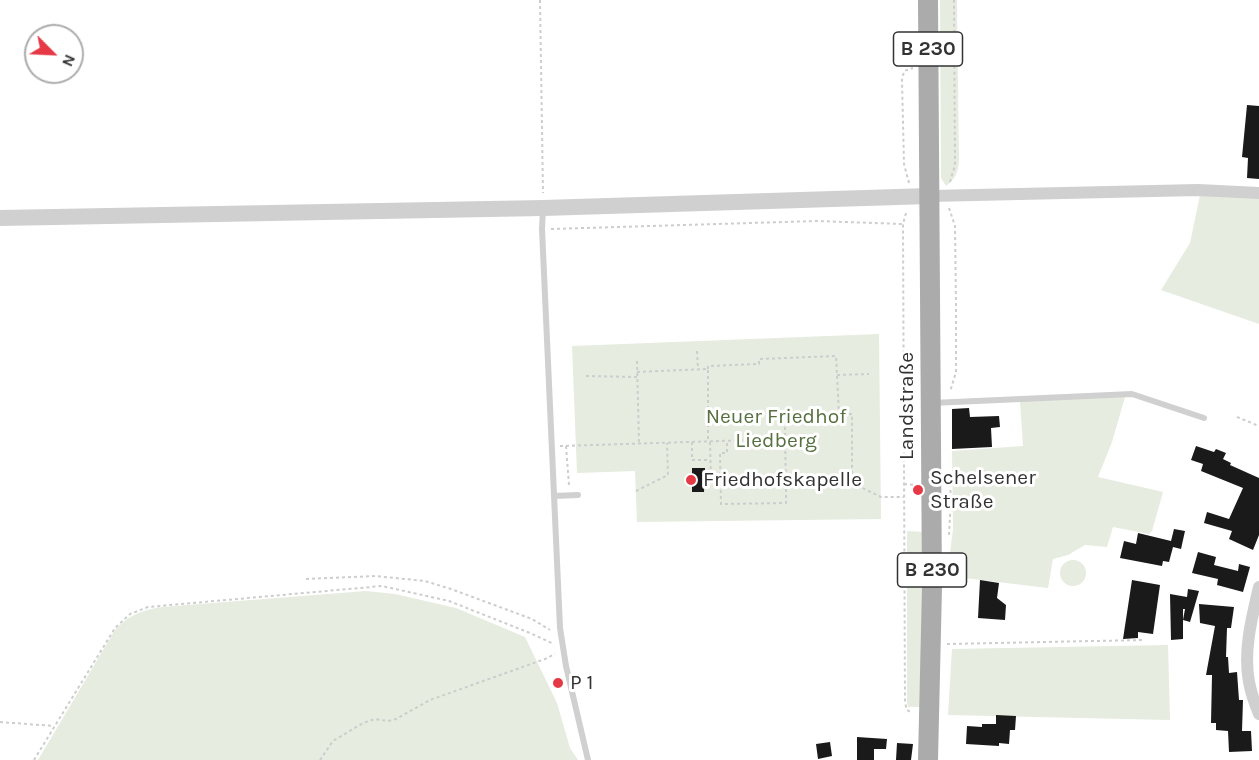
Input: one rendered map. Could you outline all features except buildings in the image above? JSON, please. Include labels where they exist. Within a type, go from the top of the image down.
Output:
[{"type":"main road","name":"B 230","points":[[928,0],[930,196]]},
{"type":"main road","name":"Landstraße","points":[[928,760],[932,403],[930,196]]},
{"type":"street","points":[[0,218],[543,208],[1198,190],[1259,193]]},
{"type":"street","points":[[1259,587],[1255,629],[1247,667],[1249,683],[1259,714]]},
{"type":"lane","points":[[543,208],[551,446],[563,650],[588,760]]},
{"type":"lane","points":[[932,403],[1132,394],[1204,418]]},
{"type":"lane","points":[[554,496],[578,495]]},
{"type":"path","points":[[540,0],[543,208]]},
{"type":"path","points":[[915,716],[907,710],[905,703],[903,224],[909,197],[909,180],[904,164],[902,75],[908,68],[955,67],[954,0]]},
{"type":"path","points":[[542,229],[817,221],[903,224]]},
{"type":"path","points":[[697,351],[698,369]]},
{"type":"path","points":[[721,480],[711,480],[708,366],[759,364],[759,359],[836,356],[839,415]]},
{"type":"path","points":[[637,361],[639,443]]},
{"type":"path","points":[[637,372],[708,369]]},
{"type":"path","points":[[837,375],[869,374]]},
{"type":"path","points":[[586,376],[637,377]]},
{"type":"path","points":[[727,442],[727,453],[720,453],[721,504],[786,503],[785,416],[852,414],[852,483]]},
{"type":"path","points":[[1237,417],[1259,426]]},
{"type":"path","points":[[551,446],[785,439]]},
{"type":"path","points":[[693,442],[692,460],[710,460]]},
{"type":"path","points":[[636,491],[668,475],[667,443]]},
{"type":"path","points":[[566,446],[569,495]]},
{"type":"path","points":[[786,484],[852,483],[881,497],[904,497]]},
{"type":"path","points":[[904,484],[917,486],[918,490]]},
{"type":"path","points":[[306,579],[386,576],[443,586],[538,621],[548,627],[563,650]]},
{"type":"path","points":[[34,760],[115,628],[130,614],[153,606],[367,586],[389,587],[456,604],[530,633],[563,650]]},
{"type":"path","points":[[930,643],[968,645],[1143,640]]},
{"type":"path","points":[[320,760],[333,741],[363,723],[375,719],[388,721],[396,719],[426,701],[545,659]]},
{"type":"path","points":[[0,722],[54,726]]},
{"type":"green space","points":[[940,0],[957,0],[959,161],[956,175],[946,186],[941,178]]},
{"type":"green space","points":[[1200,195],[1259,199],[1259,324],[1161,290],[1190,243]]},
{"type":"green space","name":"Neuer Friedhof Liedberg","points":[[879,334],[881,519],[637,522],[635,471],[577,473],[572,346]]},
{"type":"green space","points":[[1125,397],[1112,442],[1098,477],[1163,492],[1152,531],[1149,534],[1113,527],[1107,547],[1085,545],[1068,555],[1053,559],[1048,588],[947,576],[953,529],[952,451],[1023,446],[1020,401]]},
{"type":"green space","points":[[907,531],[925,532],[923,703],[919,707],[908,707],[907,702]]},
{"type":"green space","points":[[1073,560],[1082,564],[1086,573],[1082,582],[1073,586],[1064,582],[1060,573],[1064,564]]},
{"type":"green space","points":[[366,591],[395,594],[456,608],[525,637],[557,703],[570,748],[578,760],[38,760],[115,630],[125,620],[136,614],[162,607]]},
{"type":"green space","points":[[1168,645],[1170,720],[948,715],[952,649]]},
{"type":"place","name":"Friedhofskapelle","points":[[691,480]]},
{"type":"place","name":"Schelsener Straße","points":[[918,490]]},
{"type":"place","name":"P 1","points":[[558,683]]}]
